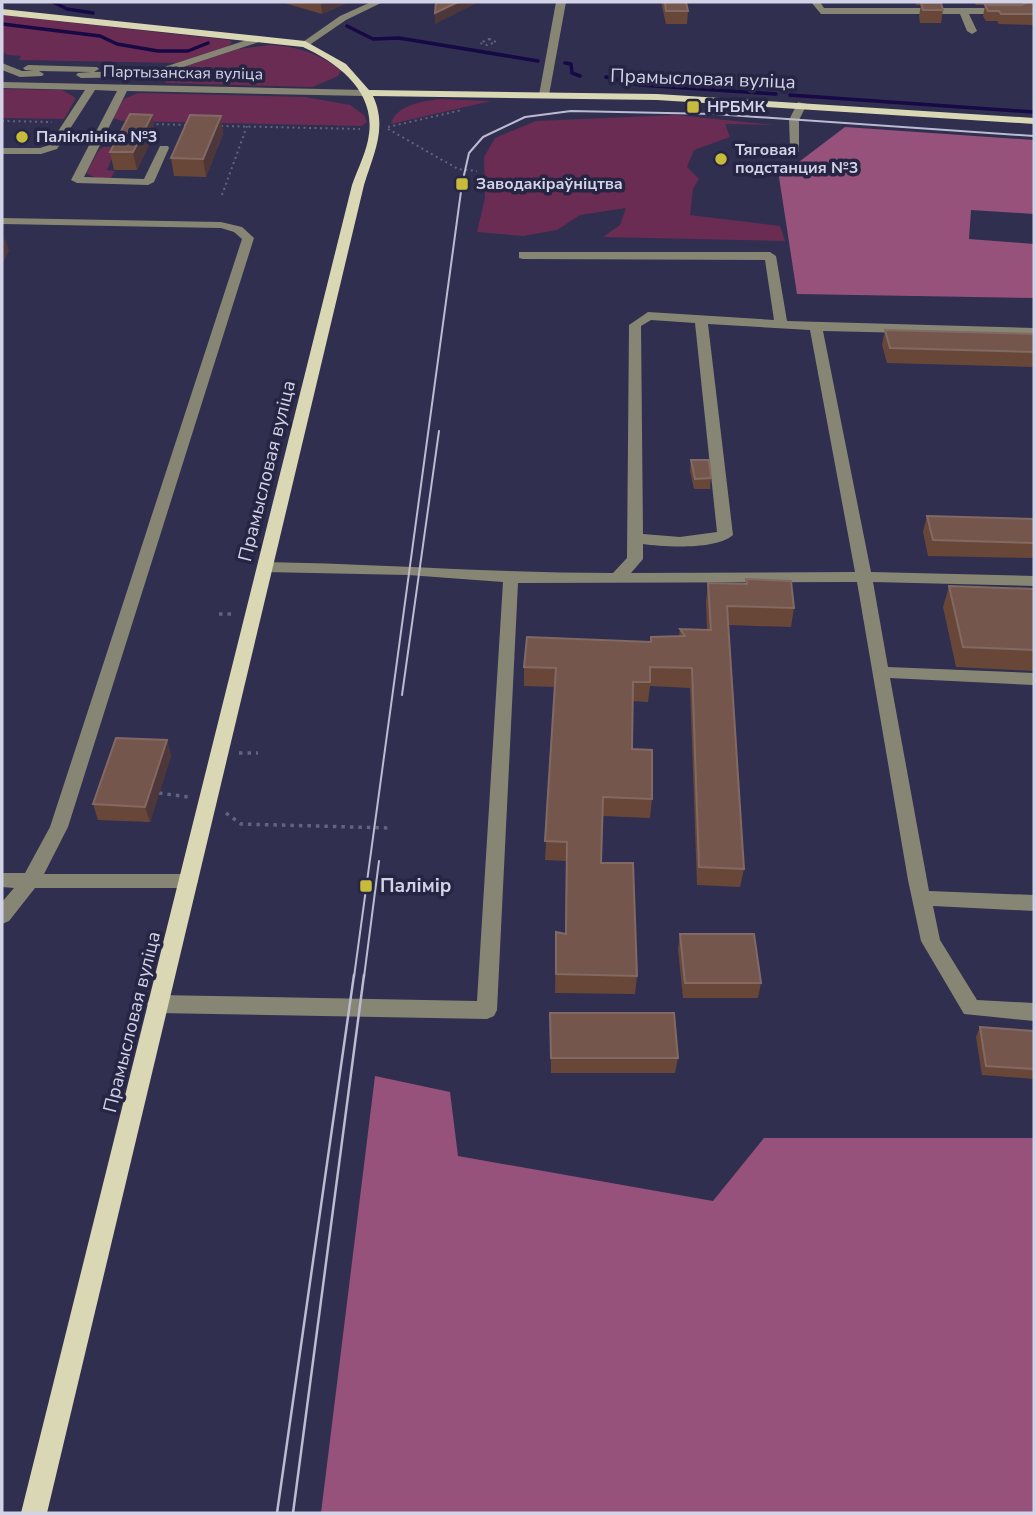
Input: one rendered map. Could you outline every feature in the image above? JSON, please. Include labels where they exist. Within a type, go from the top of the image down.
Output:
[{"type":"main road","points":[[2,12],[306,44],[343,64],[373,106],[376,129]]},
{"type":"main road","name":"Прамысловая вуліца","points":[[364,93],[544,95],[802,104],[1034,121]]},
{"type":"main road","name":"Прамысловая вуліца","points":[[34,1513],[358,185],[376,129]]},
{"type":"street","points":[[306,44],[343,18],[378,2]]},
{"type":"street","points":[[544,95],[561,2]]},
{"type":"street","points":[[816,2],[821,10],[931,10],[966,6],[975,12],[1020,10]]},
{"type":"street","points":[[922,2],[931,10]]},
{"type":"street","points":[[966,6],[972,31]]},
{"type":"street","points":[[3,67],[167,70],[256,40]]},
{"type":"street","name":"Партызанская вуліца","points":[[2,85],[364,93]]},
{"type":"street","points":[[2,151],[41,151],[53,147],[92,87]]},
{"type":"street","points":[[123,88],[77,180],[148,181],[164,149]]},
{"type":"street","points":[[755,152],[794,150],[794,120],[802,104]]},
{"type":"street","points":[[2,221],[221,225],[238,229],[248,238],[58,827],[31,880],[2,916]]},
{"type":"street","points":[[523,255],[770,256],[781,324]]},
{"type":"street","points":[[618,577],[635,559],[635,325],[648,316],[816,327],[1034,332]]},
{"type":"street","points":[[635,538],[671,543],[701,541],[725,535],[701,318]]},
{"type":"street","points":[[816,327],[931,941],[971,1008],[1034,1012]]},
{"type":"street","points":[[265,567],[408,570],[511,578],[864,577],[1034,581]]},
{"type":"street","points":[[157,1004],[487,1010],[514,646],[511,578]]},
{"type":"street","points":[[881,673],[1034,678]]},
{"type":"street","points":[[2,880],[108,883],[189,881]]},
{"type":"street","points":[[921,898],[1034,903]]},
{"type":"path","points":[[2,121],[68,122]]},
{"type":"path","points":[[146,124],[188,125]]},
{"type":"path","points":[[216,126],[386,128],[458,169],[477,171]]},
{"type":"path","points":[[222,195],[247,126]]},
{"type":"path","points":[[159,793],[207,799],[241,824],[391,828]]},
{"type":"shaded area","points":[[2,15],[232,42],[229,46],[177,63],[19,60],[21,56],[2,52]]},
{"type":"shaded area","points":[[271,45],[308,52],[341,71],[338,76],[313,87],[165,83],[172,71],[238,49]]},
{"type":"shaded area","points":[[2,89],[62,90],[76,98],[64,119],[2,118]]},
{"type":"shaded area","points":[[138,93],[305,97],[350,105],[364,115],[367,122],[362,126],[123,121],[112,118],[124,99]]},
{"type":"shaded area","points":[[438,99],[491,101],[391,124],[404,109]]},
{"type":"shaded area","points":[[677,115],[775,125],[725,124],[730,137],[694,150],[687,167],[699,179],[693,189],[690,215],[780,226],[785,241],[603,237],[620,225],[626,208],[580,215],[557,230],[523,236],[477,232],[485,198],[484,157],[495,138],[536,121]]},
{"type":"shaded area","points":[[845,127],[1034,140],[1034,214],[971,210],[969,239],[1034,244],[1034,298],[797,294],[779,177]]},
{"type":"shaded area","points":[[103,147],[117,147],[107,170],[115,171],[111,178],[98,179],[86,173]]},
{"type":"shaded area","points":[[375,1076],[450,1092],[458,1156],[713,1201],[764,1138],[1034,1138],[1034,1513],[321,1513]]},
{"type":"building","points":[[436,2],[458,2],[435,13]]},
{"type":"building","points":[[665,2],[686,2],[688,11],[666,11]]},
{"type":"building","points":[[1034,2],[1034,14],[1001,14],[999,11],[988,11],[985,5],[1022,5]]},
{"type":"building","points":[[921,3],[941,3],[943,10],[923,10]]},
{"type":"building","points":[[130,114],[152,115],[133,152],[110,152]]},
{"type":"building","points":[[190,115],[221,116],[203,159],[171,158]]},
{"type":"building","points":[[885,330],[1034,334],[1034,352],[890,348]]},
{"type":"building","points":[[691,460],[709,460],[711,478],[695,479]]},
{"type":"building","points":[[927,516],[1034,519],[1034,543],[933,540]]},
{"type":"building","points":[[746,579],[791,581],[794,608],[727,606],[744,869],[699,867],[692,668],[650,667],[650,682],[633,682],[632,749],[652,750],[652,799],[603,797],[601,863],[633,863],[637,976],[556,974],[556,932],[566,934],[567,842],[545,841],[556,668],[524,667],[527,637],[651,642],[651,637],[685,636],[680,629],[711,630],[708,583],[747,584]]},
{"type":"building","points":[[949,586],[1034,589],[1034,650],[963,647]]},
{"type":"building","points":[[116,738],[167,740],[145,807],[93,804]]},
{"type":"building","points":[[680,934],[754,934],[761,983],[685,983]]},
{"type":"building","points":[[550,1013],[674,1013],[678,1058],[551,1058]]},
{"type":"building","points":[[980,1027],[1034,1031],[1034,1069],[986,1066]]},
{"type":"waterway","points":[[53,2],[67,9],[93,13]]},
{"type":"waterway","points":[[2,24],[100,36],[117,44],[158,51],[188,51],[208,43]]},
{"type":"waterway","points":[[347,26],[373,39],[399,38],[538,61]]},
{"type":"waterway","points":[[565,63],[571,64],[572,73],[580,76]]},
{"type":"waterway","points":[[606,77],[640,85],[776,94]]},
{"type":"waterway","points":[[790,95],[1034,112]]},
{"type":"tram line","points":[[354,977],[462,184],[469,153],[483,137],[525,117],[571,111],[714,114],[1034,136]]},
{"type":"tram line","points":[[402,695],[439,431]]},
{"type":"tram line","points":[[364,977],[379,861]]},
{"type":"tram line","points":[[277,1513],[354,975]]},
{"type":"tram line","points":[[293,1513],[364,975]]},
{"type":"place","name":"НРБМК","points":[[693,107]]},
{"type":"place","name":"Паліклініка №3","points":[[22,137]]},
{"type":"place","name":"Тяговая подстанция №3","points":[[721,159]]},
{"type":"place","name":"Заводакіраўніцтва","points":[[462,184]]},
{"type":"place","name":"Палімір","points":[[366,886]]}]
